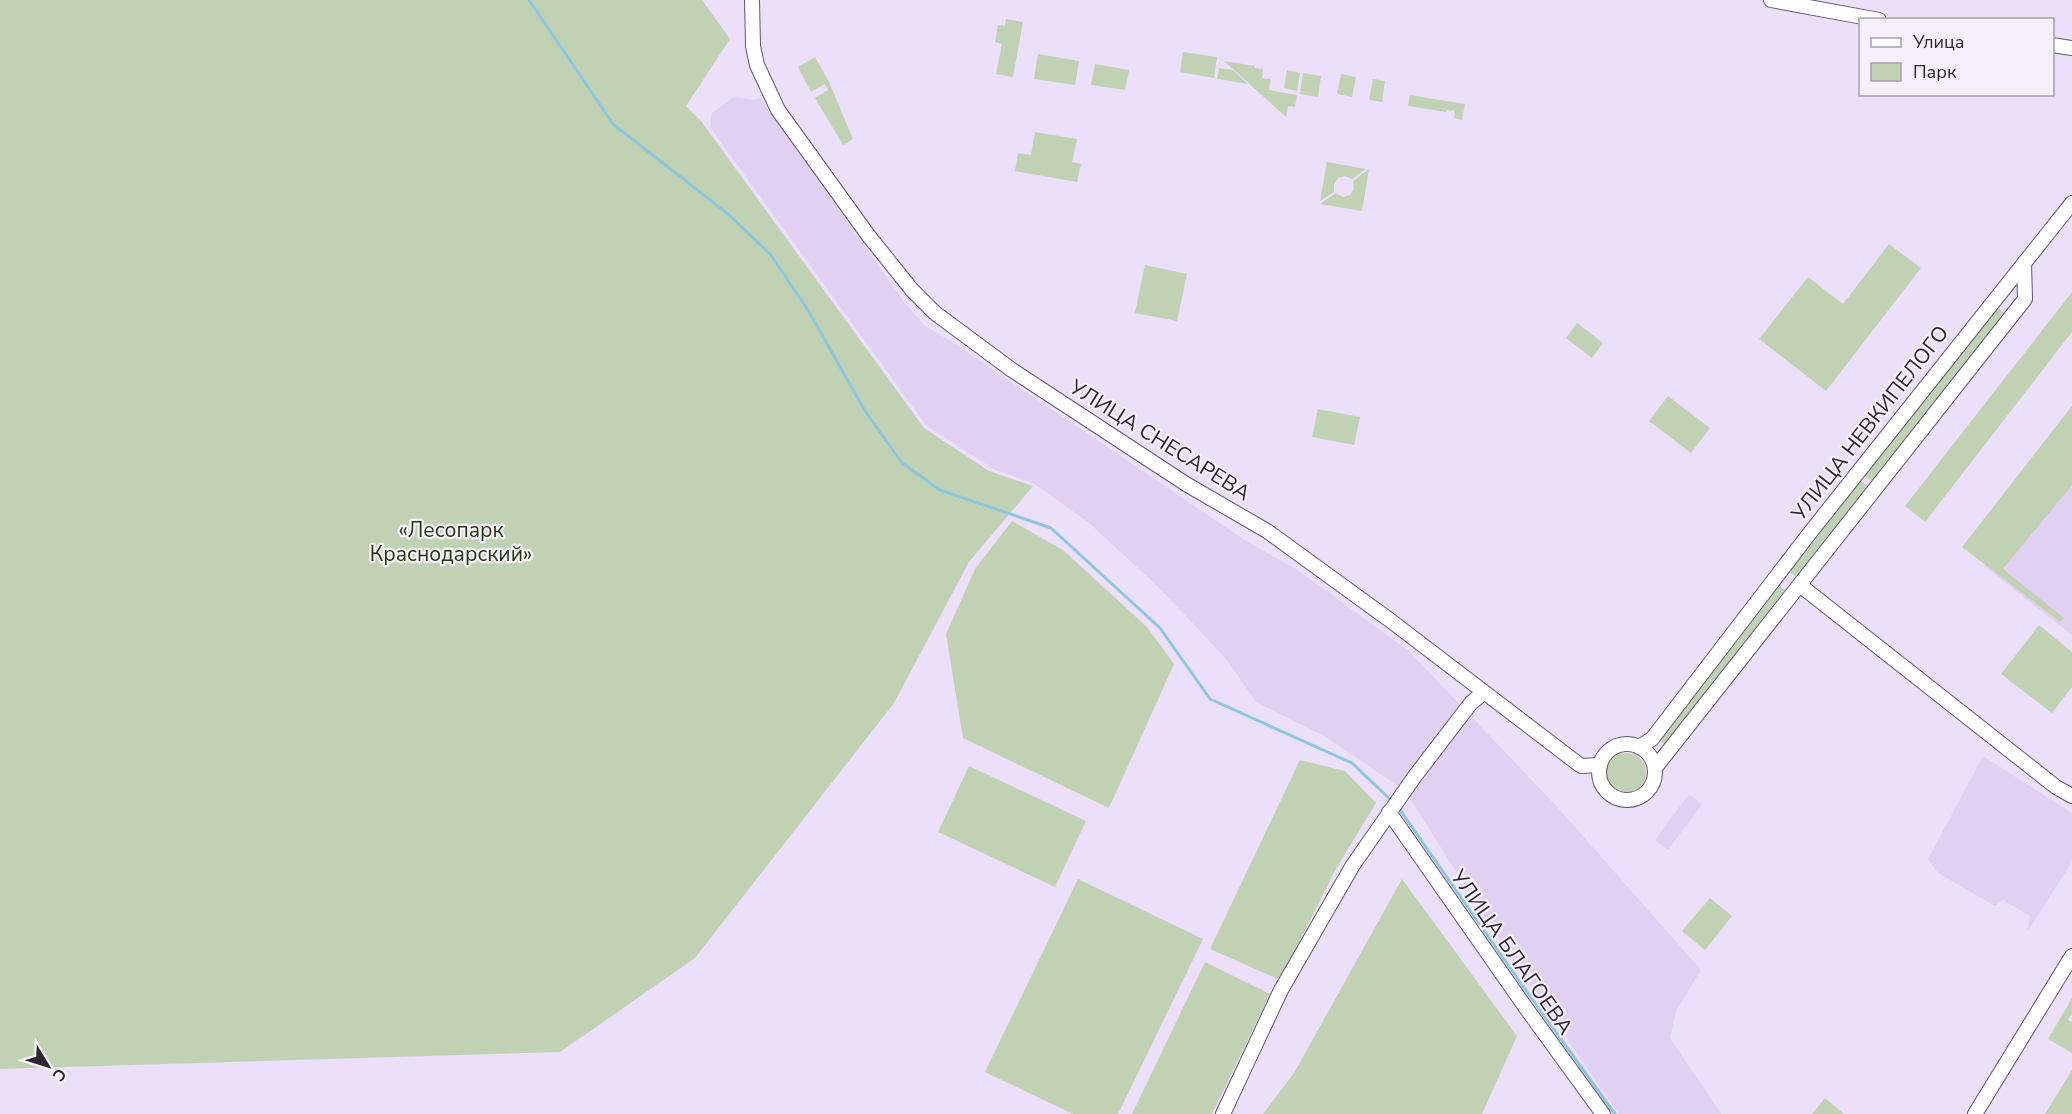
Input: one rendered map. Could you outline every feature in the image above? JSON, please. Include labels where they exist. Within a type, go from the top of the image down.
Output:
[{"type":"street","name":"УЛИЦА СНЕСАРЕВА","points":[[752,0],[753,46],[762,80],[778,110],[868,235],[912,290],[951,326],[1012,370],[1186,484],[1267,531],[1391,621],[1581,766],[1600,765]]},
{"type":"street","points":[[1771,0],[1868,18]]},
{"type":"street","points":[[2054,45],[2072,48]]},
{"type":"street","name":"УЛИЦА НЕВКИПЕЛОГО","points":[[1639,747],[1652,739],[1784,566],[2072,202]]},
{"type":"street","points":[[1655,768],[2025,299],[2024,263]]},
{"type":"street","points":[[1990,306],[1999,304],[2006,310],[2008,321]]},
{"type":"street","points":[[1784,566],[1788,575],[1800,587],[2046,780],[2072,796]]},
{"type":"street","points":[[1774,579],[1784,581],[1791,587],[1800,587]]},
{"type":"street","points":[[1223,1114],[1281,990],[1353,865],[1390,810],[1471,703],[1483,693]]},
{"type":"street","points":[[1625,744],[1639,747],[1650,755],[1655,768],[1654,780],[1648,791],[1638,798],[1625,800],[1614,797],[1604,789],[1599,778],[1602,759],[1612,748],[1625,744]]},
{"type":"street","name":"УЛИЦА БЛАГОЕВА","points":[[1390,810],[1526,1008],[1603,1114]]},
{"type":"street","points":[[1975,1114],[2072,956]]},
{"type":"shaded area","points":[[734,97],[754,100],[760,98],[904,302],[925,326],[1246,541],[1296,569],[1409,651],[1560,810],[1701,970],[1676,1011],[1670,1038],[1721,1114],[1619,1114],[1511,958],[1405,791],[1326,737],[1256,702],[1227,660],[1187,617],[1088,522],[1033,483],[995,470],[926,425],[710,127],[712,113]]},
{"type":"shaded area","points":[[2072,452],[2072,635],[1984,566]]},
{"type":"shaded area","points":[[1983,756],[2072,813],[2072,862],[2027,932],[2030,916],[2003,900],[1995,906],[1938,873],[1928,859]]},
{"type":"shaded area","points":[[1689,794],[1702,804],[1668,850],[1655,840]]},
{"type":"green space","name":"«Лесопарк Краснодарский»","points":[[0,0],[702,0],[730,39],[686,106],[701,121],[924,428],[989,471],[1033,486],[969,562],[894,703],[695,958],[560,1052],[0,1069]]},
{"type":"green space","points":[[1006,19],[1023,22],[1013,77],[996,74],[1002,44],[995,42],[998,25],[1005,26]]},
{"type":"green space","points":[[1183,52],[1217,57],[1214,78],[1180,72]]},
{"type":"green space","points":[[1038,54],[1079,61],[1075,85],[1034,79]]},
{"type":"green space","points":[[815,57],[829,82],[853,139],[843,145],[815,98],[828,90],[825,84],[811,92],[798,67]]},
{"type":"green space","points":[[1224,61],[1263,69],[1262,78],[1271,79],[1269,90],[1297,95],[1295,107],[1288,106],[1286,117]]},
{"type":"green space","points":[[1095,64],[1129,70],[1125,90],[1091,85]]},
{"type":"green space","points":[[1219,68],[1233,70],[1248,84],[1217,79]]},
{"type":"green space","points":[[1287,70],[1300,73],[1297,91],[1284,88]]},
{"type":"green space","points":[[1303,73],[1321,76],[1318,97],[1300,94]]},
{"type":"green space","points":[[1341,74],[1356,77],[1352,97],[1337,94]]},
{"type":"green space","points":[[1373,79],[1385,81],[1382,102],[1369,100]]},
{"type":"green space","points":[[1410,95],[1465,104],[1462,120],[1454,118],[1455,111],[1447,110],[1446,112],[1408,106]]},
{"type":"green space","points":[[1035,132],[1077,139],[1072,162],[1081,164],[1077,182],[1015,171],[1018,153],[1031,155]]},
{"type":"green space","points":[[1327,162],[1366,169],[1352,179],[1345,176],[1338,178],[1334,184],[1334,192],[1320,201]]},
{"type":"green space","points":[[1369,169],[1362,211],[1320,204],[1336,193],[1343,197],[1350,195],[1354,189],[1353,181]]},
{"type":"green space","points":[[1889,244],[1921,268],[1826,391],[1759,339],[1808,277],[1843,304]]},
{"type":"green space","points":[[1145,265],[1187,274],[1177,321],[1135,313]]},
{"type":"green space","points":[[2072,292],[2072,332],[1925,522],[1905,506]]},
{"type":"green space","points":[[1997,307],[2004,313],[2004,316],[1874,483],[1863,475]]},
{"type":"green space","points":[[1577,323],[1603,343],[1592,358],[1566,338]]},
{"type":"green space","points":[[1668,396],[1710,428],[1691,453],[1649,421]]},
{"type":"green space","points":[[2072,406],[2072,485],[2003,569],[2064,618],[2060,622],[1962,547]]},
{"type":"green space","points":[[1318,409],[1360,417],[1354,445],[1312,437]]},
{"type":"green space","points":[[1860,480],[1870,488],[1798,578],[1791,573],[1790,569]]},
{"type":"green space","points":[[1012,521],[1063,550],[1147,627],[1174,664],[1109,808],[963,738],[946,634],[975,569]]},
{"type":"green space","points":[[1778,586],[1787,591],[1668,747],[1658,739]]},
{"type":"green space","points":[[2039,625],[2072,652],[2072,687],[2052,713],[2001,674]]},
{"type":"green space","points":[[1626,753],[1634,754],[1640,759],[1645,765],[1645,781],[1640,787],[1634,792],[1626,793],[1618,792],[1612,787],[1607,781],[1606,773],[1607,765],[1612,759],[1618,754]]},
{"type":"green space","points":[[1300,760],[1345,771],[1376,803],[1336,869],[1280,980],[1210,949]]},
{"type":"green space","points":[[969,766],[1086,821],[1055,887],[938,832]]},
{"type":"green space","points":[[1078,879],[1203,939],[1118,1114],[1073,1114],[985,1072]]},
{"type":"green space","points":[[1402,879],[1517,1036],[1482,1114],[1263,1114],[1294,1073]]},
{"type":"green space","points":[[1710,898],[1732,916],[1705,950],[1682,931]]},
{"type":"green space","points":[[1205,962],[1270,994],[1212,1114],[1132,1114]]},
{"type":"green space","points":[[2072,998],[2072,1013],[2068,1020],[2072,1022],[2072,1053],[2048,1039]]},
{"type":"green space","points":[[2072,1070],[2072,1114],[2045,1114]]},
{"type":"green space","points":[[1825,1098],[1844,1114],[1812,1114]]},
{"type":"waterway","points":[[529,0],[613,124],[728,214],[771,255],[808,310],[865,411],[902,463],[940,490],[1051,528],[1160,628],[1210,699],[1352,763],[1393,802]]},
{"type":"waterway","points":[[1398,807],[1615,1114]]}]
